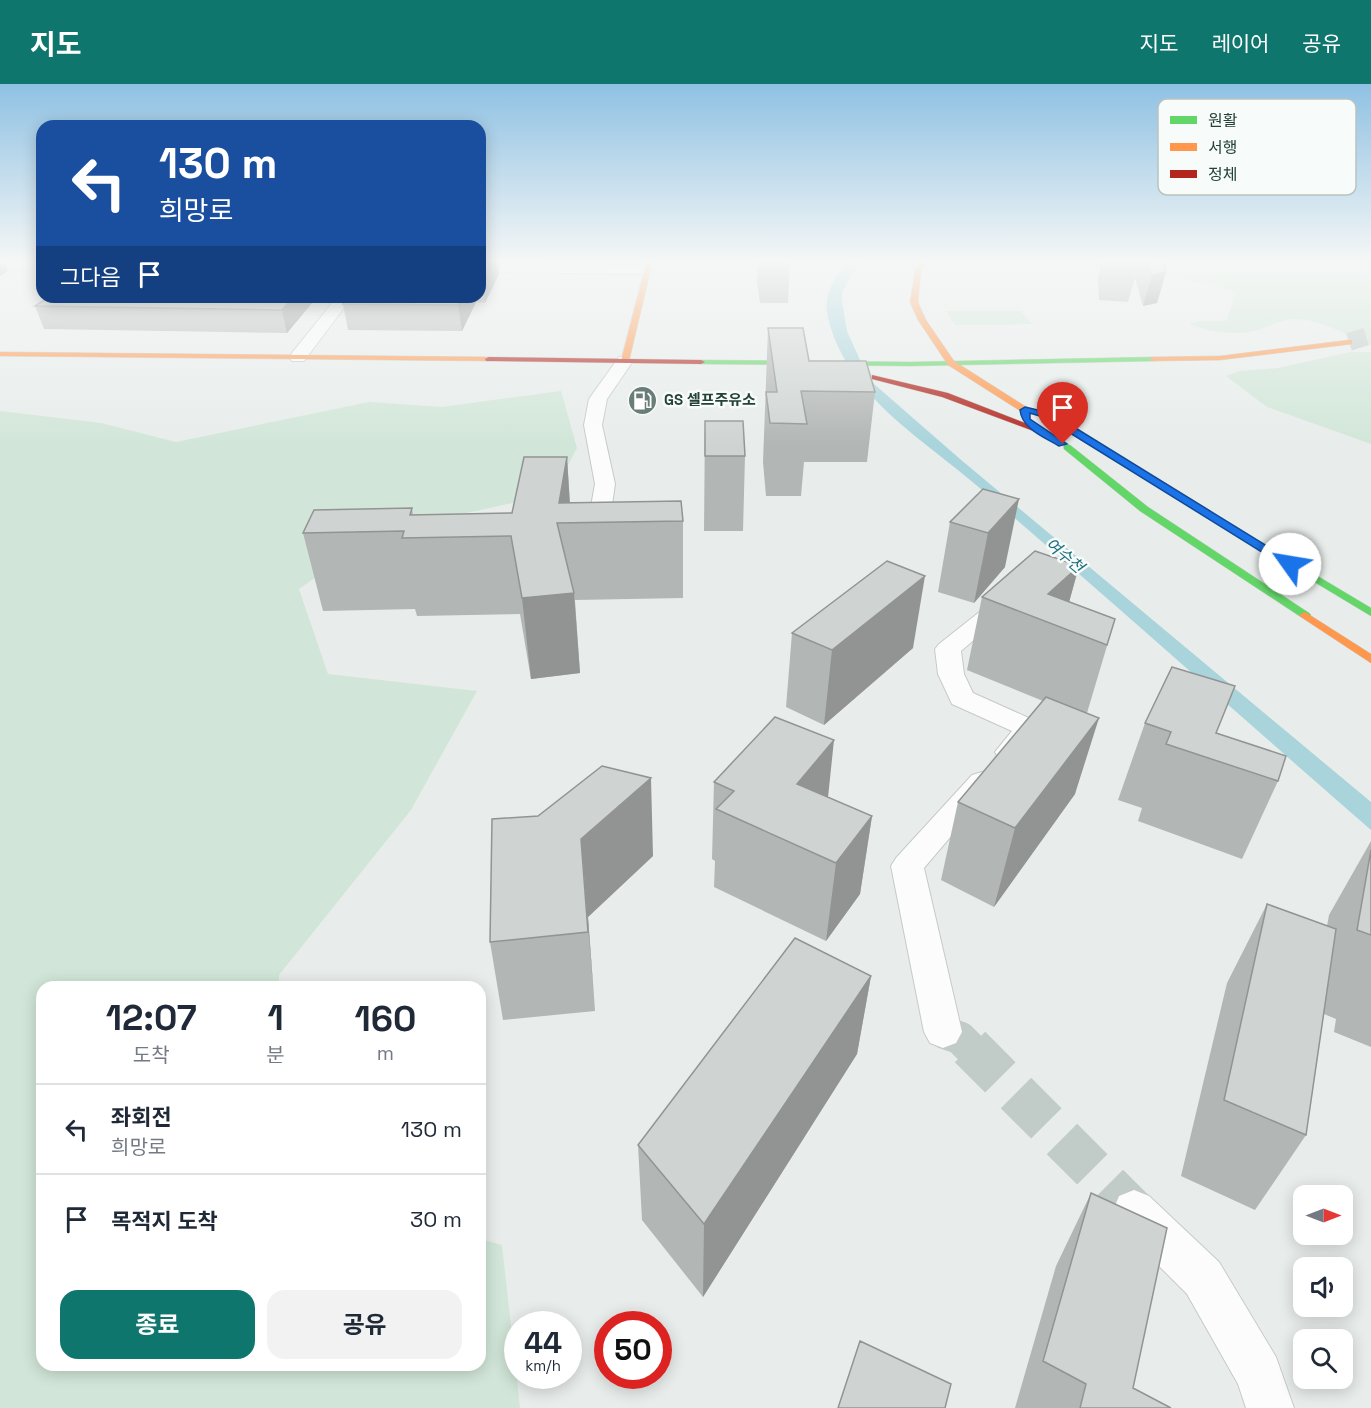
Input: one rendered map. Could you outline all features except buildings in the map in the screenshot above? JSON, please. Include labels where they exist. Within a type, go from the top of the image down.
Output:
[{"type":"main road","points":[[625,361],[634,322]]},
{"type":"main road","points":[[923,322],[951,363],[1025,410],[1047,415],[1371,614]]},
{"type":"main road","points":[[0,354],[911,364],[1220,358],[1349,342]]},
{"type":"main road","points":[[760,363],[816,374],[885,378],[967,402],[1039,430],[1149,495]]},
{"type":"main road","points":[[1025,410],[1026,419],[1039,430]]},
{"type":"main road","points":[[1065,426],[1123,451],[1198,491],[1371,600]]},
{"type":"main road","points":[[1063,444],[1144,509],[1371,659]]},
{"type":"street","points":[[298,357],[326,322]]},
{"type":"street","points":[[596,541],[605,483],[593,425],[598,399],[625,361]]},
{"type":"street","points":[[943,1032],[906,866],[1030,729],[962,698],[951,674],[948,649],[991,615]]},
{"type":"street","points":[[1134,1210],[1203,1278],[1259,1374],[1270,1408]]},
{"type":"green space","points":[[953,322],[1030,322],[1032,324],[955,325]]},
{"type":"green space","points":[[1196,322],[1282,322],[1240,333],[1214,331],[1189,324]]},
{"type":"green space","points":[[1316,322],[1371,322],[1371,345],[1333,328]]},
{"type":"green space","points":[[1351,352],[1371,352],[1371,444],[1267,407],[1226,376],[1240,371],[1278,368]]},
{"type":"green space","points":[[561,391],[577,448],[553,494],[381,532],[299,589],[328,674],[477,691],[411,810],[279,975],[279,981],[36,981],[36,1371],[486,1371],[486,1241],[502,1245],[509,1311],[504,1311],[504,1389],[518,1389],[520,1408],[0,1408],[0,411],[101,423],[176,442],[369,402],[442,407]]},
{"type":"water","name":"여수천","points":[[829,322],[845,322],[847,331],[864,369],[874,384],[960,459],[1371,802],[1371,830],[1031,532],[896,420],[865,388],[847,364]]},
{"type":"tunnel","points":[[1349,342],[1371,335]]},
{"type":"tunnel","points":[[943,1032],[960,1038],[971,1049]]},
{"type":"tunnel","points":[[970,1047],[1134,1211]]},
{"type":"traffic: fast","points":[[701,362],[911,364],[1153,359]]},
{"type":"traffic: fast","points":[[1067,447],[1144,509],[1305,615]]},
{"type":"traffic: fast","points":[[1207,513],[1371,613]]},
{"type":"traffic: slow","points":[[625,361],[635,322]]},
{"type":"traffic: slow","points":[[923,322],[951,363],[1025,410],[1047,415],[1207,513]]},
{"type":"traffic: slow","points":[[1153,359],[1220,358],[1349,342]]},
{"type":"traffic: slow","points":[[0,354],[489,359]]},
{"type":"traffic: slow","points":[[1305,615],[1371,659]]},
{"type":"traffic: jam","points":[[489,359],[701,362]]},
{"type":"traffic: jam","points":[[875,377],[945,395],[1039,430]]},
{"type":"place","name":"GS 셀프주유소","points":[[643,400]]},
{"type":"route","points":[[1063,444],[1039,430],[1026,419],[1025,410],[1047,415],[1290,564]]}]
